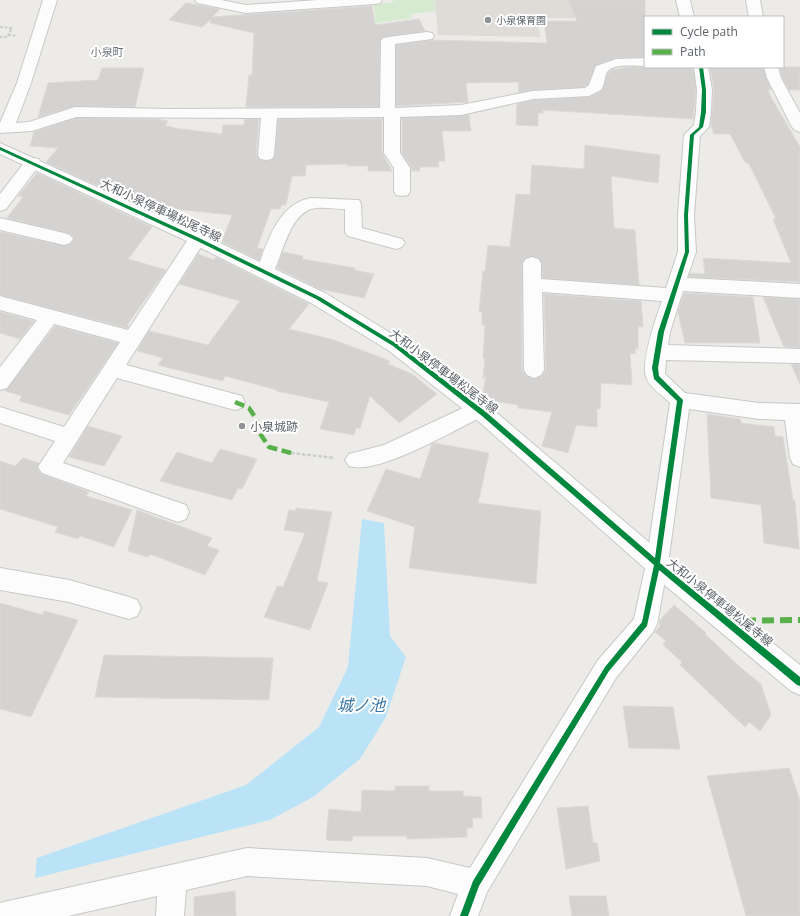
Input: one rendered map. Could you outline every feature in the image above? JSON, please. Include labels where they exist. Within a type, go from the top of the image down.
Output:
[{"type":"main road","name":"大和小泉停車場松尾寺線","points":[[0,148],[197,239],[318,298],[395,345],[478,409],[657,564],[800,682]]},
{"type":"street","points":[[50,0],[24,83],[3,128],[32,126],[75,112],[170,114],[268,112],[390,113],[461,110],[533,95],[589,92],[596,87],[600,69],[607,64],[644,62]]},
{"type":"street","points":[[202,0],[228,2],[246,9],[375,0]]},
{"type":"street","points":[[683,0],[687,16]]},
{"type":"street","points":[[753,0],[756,16]]},
{"type":"street","points":[[402,192],[402,168],[392,153],[388,41],[427,36]]},
{"type":"street","points":[[701,68],[706,87],[706,105],[701,127],[692,135],[686,215],[687,252],[661,332],[656,377],[680,400],[759,411],[797,412],[800,458]]},
{"type":"street","points":[[771,68],[800,127]]},
{"type":"street","points":[[266,155],[269,128],[268,112]]},
{"type":"street","points":[[0,205],[33,163]]},
{"type":"street","points":[[265,272],[276,245],[292,213],[308,204],[353,204],[354,232],[396,243]]},
{"type":"street","points":[[0,224],[64,239]]},
{"type":"street","points":[[178,512],[49,467],[197,239]]},
{"type":"street","points":[[532,263],[534,370]]},
{"type":"street","points":[[532,285],[800,291]]},
{"type":"street","points":[[0,303],[133,338]]},
{"type":"street","points":[[0,382],[50,316]]},
{"type":"street","points":[[658,352],[800,356]]},
{"type":"street","points":[[112,369],[235,402]]},
{"type":"street","points":[[464,916],[476,884],[607,669],[646,624],[657,564],[680,400]]},
{"type":"street","points":[[356,460],[388,453],[478,409]]},
{"type":"street","points":[[0,415],[69,437]]},
{"type":"street","points":[[0,579],[69,591],[129,608]]},
{"type":"street","points":[[4,916],[247,862],[427,872],[476,884]]},
{"type":"street","points":[[170,916],[172,878]]},
{"type":"path","points":[[0,27],[12,28],[7,37],[0,37]]},
{"type":"path","points":[[291,453],[356,460]]},
{"type":"shaded area","name":"小泉保育園","points":[[435,0],[621,0],[626,18],[540,18],[538,22],[540,37],[438,35]]},
{"type":"green space","points":[[395,0],[435,0],[436,11],[410,14],[412,18],[375,23],[374,4],[390,3]]},
{"type":"water","name":"城ノ池","points":[[362,519],[384,523],[390,636],[406,657],[386,717],[360,759],[313,797],[270,820],[35,878],[37,858],[246,785],[319,727],[348,667]]},
{"type":"building","points":[[568,0],[645,0],[644,57],[616,58],[596,65],[588,84],[584,87],[518,92],[519,82],[466,83],[468,102],[396,106],[396,45],[433,40],[547,43],[544,21],[577,21]]},
{"type":"building","points":[[186,3],[220,9],[212,17],[372,6],[375,25],[419,19],[425,31],[383,37],[380,40],[379,107],[246,107],[249,75],[252,75],[254,33],[210,23],[211,19],[202,27],[169,20]]},
{"type":"building","points":[[631,67],[693,68],[696,90],[693,119],[543,110],[543,113],[538,113],[538,126],[516,125],[517,104],[533,100],[590,97],[602,91],[607,75],[611,70]]},
{"type":"building","points":[[800,67],[800,90],[789,90],[782,77],[780,68]]},
{"type":"building","points":[[102,68],[144,68],[135,107],[75,106],[38,117],[48,83],[98,80]]},
{"type":"building","points":[[710,68],[763,68],[771,90],[768,90],[772,99],[800,147],[800,282],[689,277],[690,273],[705,274],[703,258],[791,263],[773,219],[776,219],[749,164],[745,162],[730,134],[714,134],[711,126],[714,90]]},
{"type":"building","points":[[469,115],[471,131],[442,131],[445,161],[438,161],[439,167],[419,167],[420,171],[412,171],[402,153],[402,118]]},
{"type":"building","points":[[76,118],[161,119],[160,120],[168,121],[165,126],[173,128],[222,134],[223,125],[244,125],[245,119],[259,119],[256,155],[260,160],[266,161],[272,160],[275,156],[278,119],[382,119],[382,153],[392,171],[368,171],[368,166],[347,166],[347,164],[306,165],[305,176],[292,176],[286,205],[282,205],[280,209],[271,209],[257,248],[263,249],[259,260],[222,242],[232,215],[166,208],[161,214],[46,162],[58,148],[30,146],[34,132]]},
{"type":"building","points":[[585,145],[660,155],[658,183],[611,176],[614,228],[635,230],[639,285],[542,278],[542,263],[538,258],[532,256],[525,258],[522,263],[522,370],[526,376],[533,379],[542,376],[546,370],[544,294],[641,301],[643,327],[638,326],[638,349],[635,348],[635,354],[630,353],[632,385],[601,383],[600,409],[597,408],[597,427],[576,425],[568,453],[542,446],[552,412],[518,408],[518,405],[482,399],[486,376],[483,379],[485,358],[483,359],[485,325],[482,325],[482,312],[479,312],[483,271],[485,271],[488,245],[510,247],[516,194],[530,195],[532,165],[584,169]]},
{"type":"building","points":[[37,173],[152,227],[128,259],[166,270],[127,325],[129,326],[127,328],[0,295],[0,232],[64,246],[70,244],[74,239],[71,234],[7,218],[23,197],[18,196]]},
{"type":"building","points":[[283,252],[303,256],[302,259],[355,268],[354,270],[374,274],[364,298],[320,289],[277,268]]},
{"type":"building","points":[[198,254],[214,260],[216,257],[309,304],[289,329],[334,340],[390,361],[388,364],[412,374],[437,394],[399,423],[370,396],[360,428],[356,428],[354,435],[320,429],[329,402],[277,391],[225,376],[223,381],[158,365],[163,358],[137,351],[149,331],[208,345],[240,301],[179,284]]},
{"type":"building","points":[[684,293],[753,297],[760,343],[685,343],[678,312]]},
{"type":"building","points":[[763,297],[800,299],[800,348],[784,347]]},
{"type":"building","points":[[0,312],[34,321],[20,339],[0,333]]},
{"type":"building","points":[[55,326],[118,343],[69,415],[19,401],[22,396],[5,391]]},
{"type":"building","points":[[791,364],[800,364],[800,384]]},
{"type":"building","points":[[707,414],[740,419],[741,423],[774,427],[775,436],[783,437],[793,500],[795,501],[799,549],[764,543],[761,505],[711,498]]},
{"type":"building","points":[[88,426],[122,436],[104,466],[69,457]]},
{"type":"building","points":[[434,443],[489,453],[478,503],[541,511],[536,584],[409,568],[415,527],[367,511],[386,469],[420,479],[432,444]]},
{"type":"building","points":[[220,449],[257,459],[242,489],[238,488],[232,500],[160,481],[177,452],[212,463]]},
{"type":"building","points":[[23,458],[39,463],[37,468],[41,474],[89,492],[86,496],[132,510],[114,547],[80,536],[78,539],[55,532],[58,527],[0,509],[0,461],[15,466]]},
{"type":"building","points":[[296,508],[332,512],[317,581],[328,583],[310,630],[264,617],[277,586],[283,587],[305,533],[284,530],[289,510],[295,511]]},
{"type":"building","points":[[137,510],[212,538],[207,546],[219,550],[205,575],[150,554],[148,557],[128,551]]},
{"type":"building","points":[[0,603],[43,615],[44,611],[78,620],[31,717],[0,709]]},
{"type":"building","points":[[674,605],[706,633],[705,634],[741,668],[761,684],[771,715],[760,731],[749,722],[745,727],[680,665],[682,662],[663,645],[666,641],[655,632],[660,626],[659,621]]},
{"type":"building","points":[[104,655],[273,658],[269,700],[95,697]]},
{"type":"building","points":[[623,706],[673,707],[680,749],[629,748]]},
{"type":"building","points":[[789,768],[800,801],[800,916],[746,916],[707,776]]},
{"type":"building","points":[[395,786],[429,786],[429,791],[463,791],[463,796],[481,797],[482,818],[472,818],[473,828],[467,828],[467,837],[407,839],[407,836],[353,836],[352,841],[326,840],[329,809],[361,812],[362,790],[395,791]]},
{"type":"building","points":[[588,806],[593,843],[597,843],[600,861],[566,869],[557,808]]},
{"type":"building","points":[[235,891],[236,916],[194,916],[194,897]]},
{"type":"building","points":[[569,896],[606,896],[609,916],[572,916]]},
{"type":"marked path","points":[[235,402],[249,408],[255,417],[261,435],[269,447],[291,453]]},
{"type":"marked path","points":[[726,621],[800,620]]},
{"type":"cycle path","points":[[464,916],[476,884],[607,669],[645,624],[657,564],[680,400],[656,377],[655,368],[661,332],[687,252],[686,215],[692,135],[701,127],[704,105],[704,83],[701,68]]},
{"type":"cycle path","points":[[0,148],[197,239],[318,298],[395,345],[484,414],[657,564],[800,682]]},
{"type":"place","name":"小泉保育園","points":[[488,20]]},
{"type":"place","name":"小泉城跡","points":[[242,426]]},
{"type":"district","name":"小泉町","points":[[107,51]]}]
